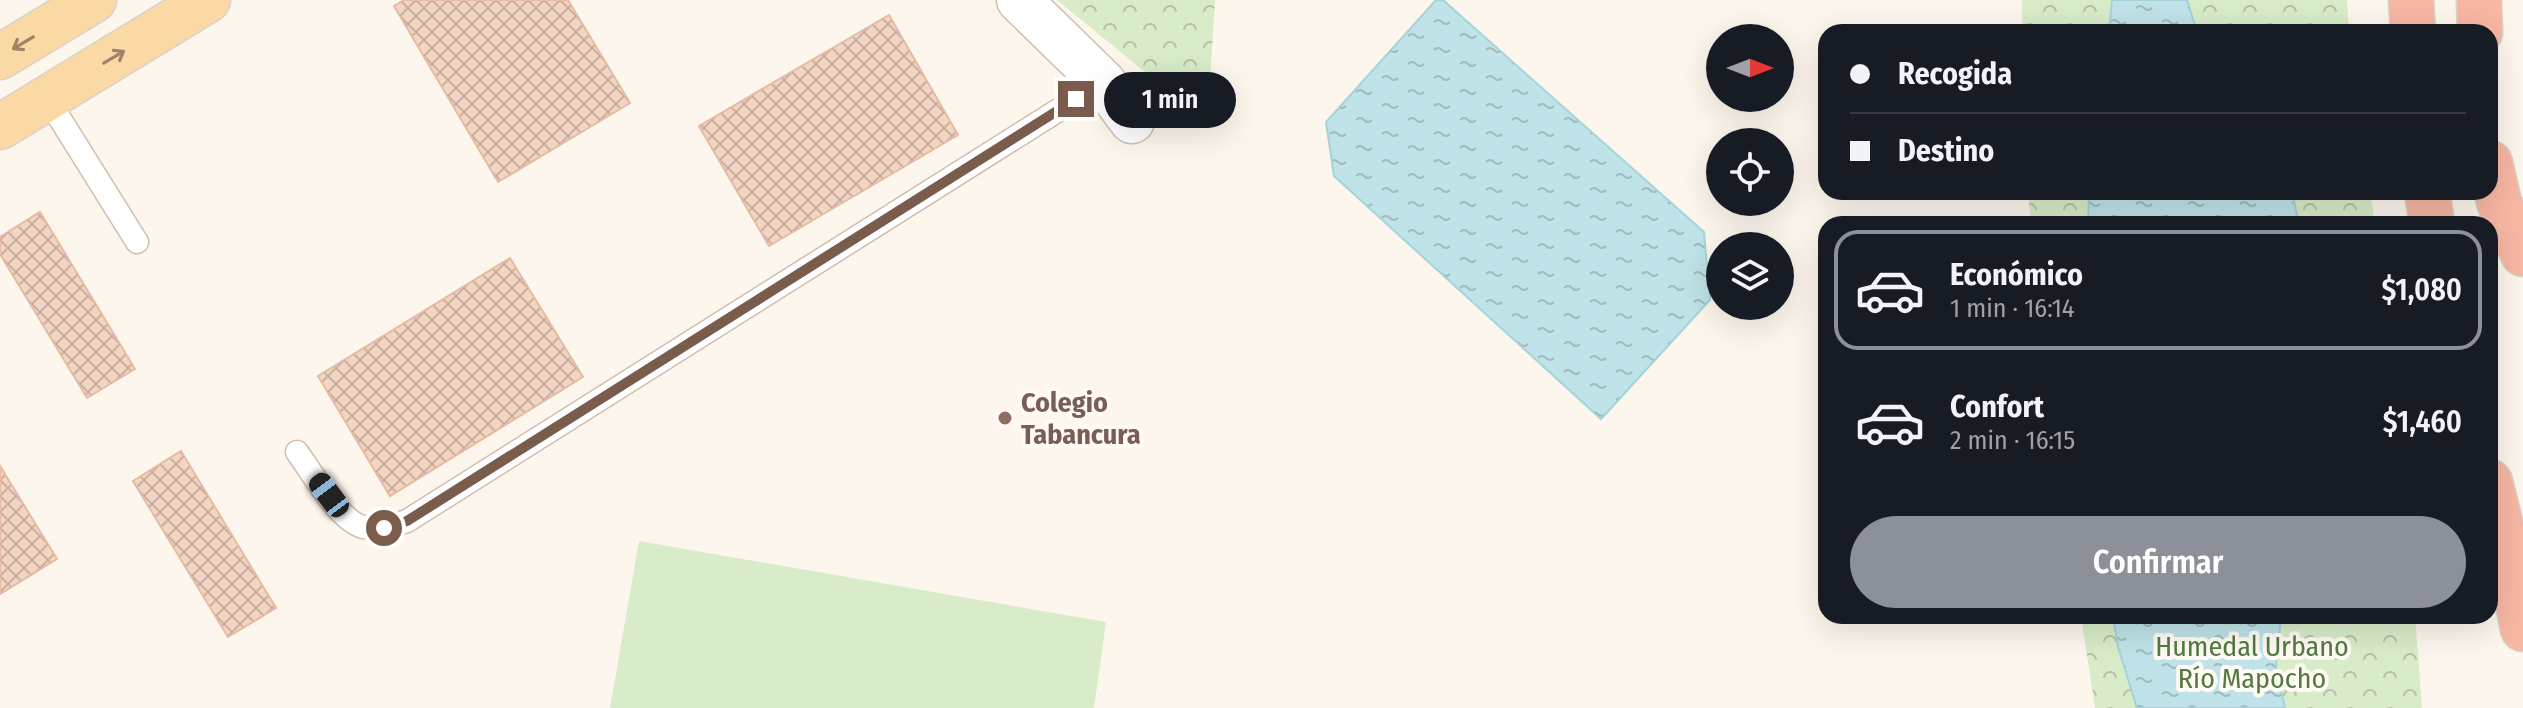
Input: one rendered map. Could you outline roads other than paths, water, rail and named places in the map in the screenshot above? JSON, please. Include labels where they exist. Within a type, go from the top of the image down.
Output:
[{"type":"highway","points":[[2411,0],[2412,24]]},
{"type":"highway","points":[[2479,0],[2480,24]]},
{"type":"highway","points":[[2498,198],[2523,254]]},
{"type":"highway","points":[[2498,514],[2523,629]]},
{"type":"main road","points":[[0,57],[94,0]]},
{"type":"main road","points":[[0,127],[208,0]]},
{"type":"street","points":[[1019,0],[1103,82],[1132,121]]},
{"type":"lane","points":[[297,452],[345,516],[364,528],[384,528],[407,521],[1103,82]]},
{"type":"lane","points":[[47,98],[137,242]]},
{"type":"water","points":[[1436,0],[1443,0],[1704,232],[1706,304],[1601,419],[1334,176],[1326,122]]},
{"type":"water","points":[[2112,0],[2187,0],[2194,24],[2110,24]]},
{"type":"water","points":[[2089,200],[2294,200],[2297,216],[2088,216]]},
{"type":"water","points":[[2114,624],[2280,624],[2276,667],[2285,708],[2137,708],[2118,647]]},
{"type":"place","name":"Colegio Tabancura","points":[[1005,418]]},
{"type":"park label","name":"Humedal Urbano Río Mapocho","points":[[2252,662]]}]
